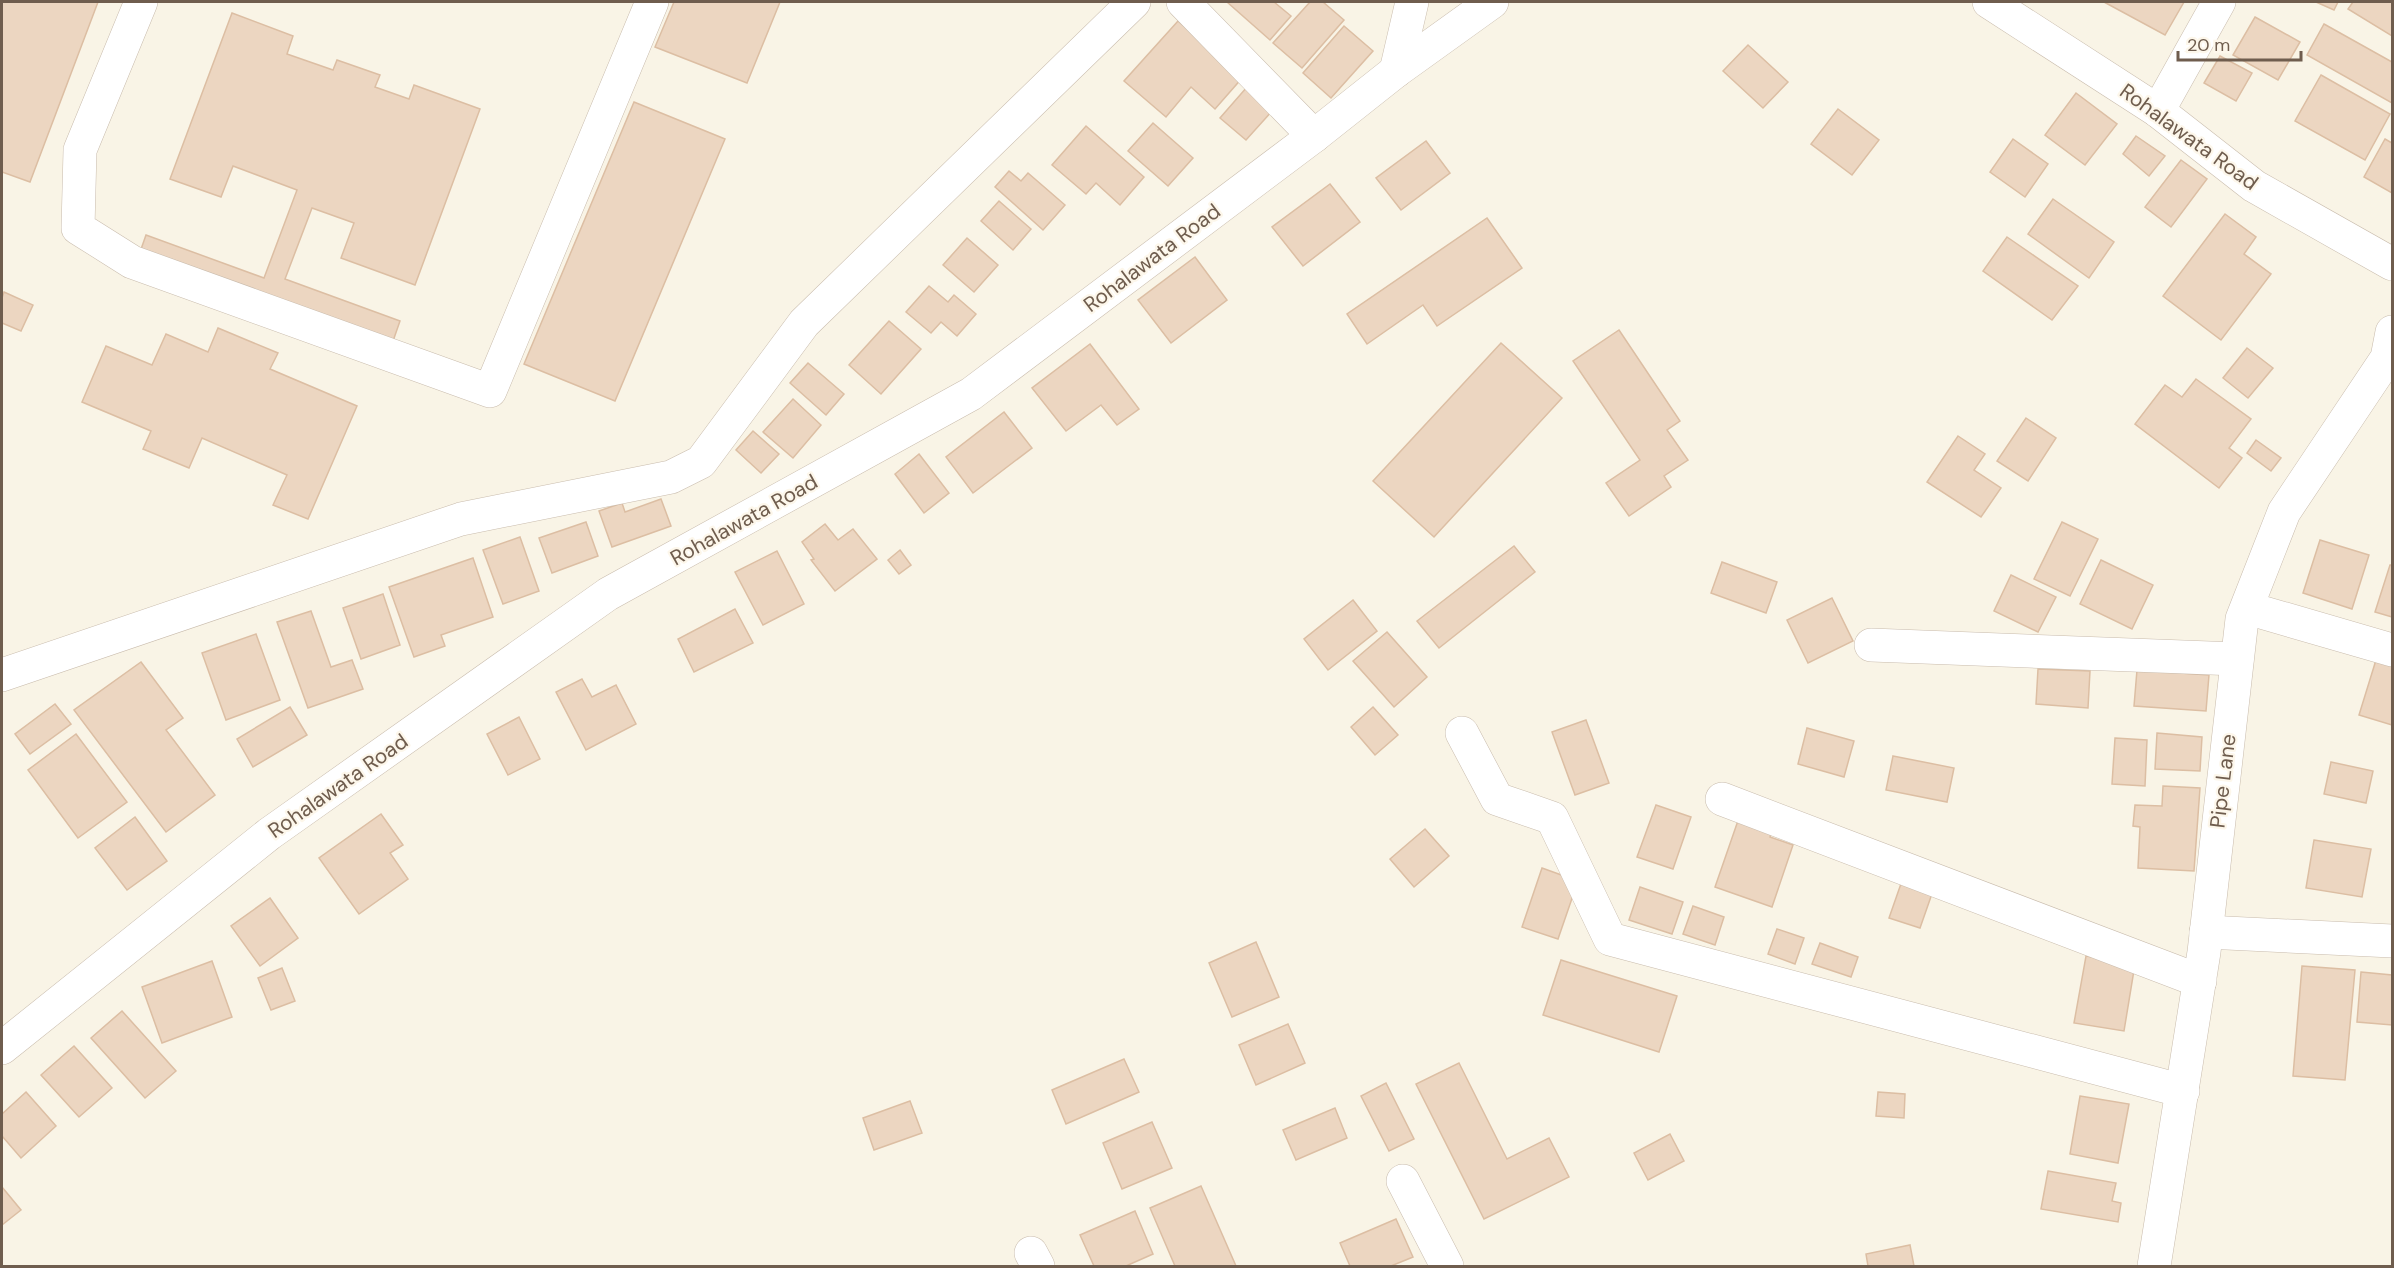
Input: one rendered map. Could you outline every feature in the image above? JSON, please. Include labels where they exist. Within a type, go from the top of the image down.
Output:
[{"type":"street","points":[[141,2],[80,150],[78,228],[132,262],[490,391],[652,2]]},
{"type":"street","points":[[2,675],[461,519],[670,477],[701,462],[804,323],[1134,2]]},
{"type":"street","points":[[1183,2],[1314,136]]},
{"type":"street","points":[[1396,71],[1412,2]]},
{"type":"street","name":"Rohalawata Road","points":[[2,1048],[269,834],[598,601],[971,394],[1314,136],[1396,71],[1492,2]]},
{"type":"street","name":"Rohalawata Road","points":[[1989,2],[2158,111],[2254,186],[2392,264]]},
{"type":"street","points":[[2158,111],[2219,2]]},
{"type":"street","name":"Pipe Lane","points":[[2154,1266],[2200,981],[2242,619],[2284,512],[2391,350]]},
{"type":"street","points":[[2247,608],[2392,651]]},
{"type":"street","points":[[1871,645],[2237,659]]},
{"type":"street","points":[[1462,733],[1497,799],[1552,818],[1610,939],[2182,1091]]},
{"type":"street","points":[[1722,799],[2200,981]]},
{"type":"street","points":[[2206,932],[2392,941]]},
{"type":"street","points":[[1403,1181],[1447,1266]]},
{"type":"building","points":[[2,2],[98,2],[30,182],[2,172]]},
{"type":"building","points":[[674,2],[780,2],[747,83],[655,47]]},
{"type":"building","points":[[1227,2],[1274,2],[1291,16],[1270,40]]},
{"type":"building","points":[[1310,2],[1323,2],[1344,20],[1302,68],[1273,43]]},
{"type":"building","points":[[2104,2],[2184,2],[2165,35]]},
{"type":"building","points":[[2316,2],[2338,2],[2334,10]]},
{"type":"building","points":[[2353,2],[2392,2],[2392,36],[2348,9]]},
{"type":"building","points":[[232,13],[293,36],[287,54],[333,70],[337,60],[380,75],[375,87],[409,99],[414,85],[480,109],[415,285],[341,258],[354,223],[312,208],[285,279],[400,321],[392,344],[140,252],[146,235],[264,278],[297,190],[233,166],[221,197],[170,179]]},
{"type":"building","points":[[2255,17],[2300,42],[2278,80],[2233,55]]},
{"type":"building","points":[[1178,21],[1243,77],[1215,109],[1191,87],[1166,117],[1124,81]]},
{"type":"building","points":[[2324,24],[2392,62],[2392,103],[2307,55]]},
{"type":"building","points":[[1344,26],[1373,51],[1331,98],[1303,73]]},
{"type":"building","points":[[1748,45],[1788,82],[1763,108],[1723,71]]},
{"type":"building","points":[[2220,56],[2252,73],[2236,101],[2204,83]]},
{"type":"building","points":[[2321,75],[2390,114],[2365,160],[2295,121]]},
{"type":"building","points":[[1247,87],[1273,110],[1246,140],[1220,118]]},
{"type":"building","points":[[2076,93],[2117,124],[2085,165],[2045,135]]},
{"type":"building","points":[[634,102],[725,139],[615,401],[524,364]]},
{"type":"building","points":[[1838,109],[1879,140],[1852,175],[1811,144]]},
{"type":"building","points":[[1153,123],[1193,158],[1168,186],[1128,151]]},
{"type":"building","points":[[1086,126],[1144,177],[1120,205],[1096,183],[1086,194],[1052,165]]},
{"type":"building","points":[[2136,136],[2165,156],[2149,176],[2123,154]]},
{"type":"building","points":[[2013,139],[2048,164],[2025,197],[1990,172]]},
{"type":"building","points":[[2385,139],[2392,143],[2392,193],[2364,177]]},
{"type":"building","points":[[1426,141],[1450,173],[1401,210],[1376,178]]},
{"type":"building","points":[[2181,160],[2207,179],[2171,227],[2145,207]]},
{"type":"building","points":[[1009,171],[1021,181],[1028,173],[1065,205],[1043,230],[995,187]]},
{"type":"building","points":[[1330,184],[1360,222],[1303,266],[1272,227]]},
{"type":"building","points":[[2053,199],[2114,242],[2089,278],[2028,234]]},
{"type":"building","points":[[999,201],[1031,229],[1013,250],[981,221]]},
{"type":"building","points":[[2225,214],[2256,237],[2244,254],[2271,274],[2221,340],[2163,296]]},
{"type":"building","points":[[1487,218],[1522,268],[1437,326],[1423,305],[1367,344],[1347,314]]},
{"type":"building","points":[[2007,237],[2078,286],[2052,320],[1983,271]]},
{"type":"building","points":[[967,238],[998,265],[974,292],[943,265]]},
{"type":"building","points":[[1195,257],[1227,300],[1171,343],[1138,300]]},
{"type":"building","points":[[929,286],[948,302],[954,295],[976,314],[957,336],[941,322],[931,333],[906,312]]},
{"type":"building","points":[[4,292],[33,305],[21,331],[2,323]]},
{"type":"building","points":[[889,321],[921,349],[881,394],[849,365]]},
{"type":"building","points":[[218,328],[278,353],[270,369],[357,406],[308,519],[273,505],[287,475],[202,438],[189,468],[143,449],[151,431],[82,402],[106,346],[152,365],[166,334],[208,352]]},
{"type":"building","points":[[1619,330],[1680,421],[1667,430],[1688,460],[1664,476],[1671,487],[1629,516],[1606,483],[1640,460],[1573,361]]},
{"type":"building","points":[[1501,343],[1562,398],[1434,537],[1373,481]]},
{"type":"building","points":[[1090,344],[1139,409],[1117,425],[1101,405],[1066,431],[1032,388]]},
{"type":"building","points":[[2247,348],[2273,368],[2248,398],[2223,378]]},
{"type":"building","points":[[808,363],[844,394],[826,415],[790,383]]},
{"type":"building","points":[[2196,379],[2251,419],[2229,448],[2242,458],[2219,488],[2135,424],[2165,385],[2182,397]]},
{"type":"building","points":[[793,399],[821,425],[793,458],[763,432]]},
{"type":"building","points":[[1004,412],[1032,448],[973,493],[946,457]]},
{"type":"building","points":[[2026,418],[2056,438],[2028,481],[1997,461]]},
{"type":"building","points":[[753,431],[779,454],[761,473],[736,450]]},
{"type":"building","points":[[1958,436],[1985,454],[1974,470],[2001,488],[1981,517],[1927,482]]},
{"type":"building","points":[[2256,440],[2281,458],[2271,471],[2247,453]]},
{"type":"building","points":[[919,454],[949,493],[924,513],[895,474]]},
{"type":"building","points":[[661,499],[671,526],[612,547],[599,511],[622,503],[625,512]]},
{"type":"building","points":[[586,522],[598,556],[552,573],[539,538]]},
{"type":"building","points":[[2062,522],[2098,539],[2070,596],[2034,579]]},
{"type":"building","points":[[825,524],[838,540],[853,529],[877,559],[835,591],[811,560],[814,559],[802,542]]},
{"type":"building","points":[[520,537],[539,591],[503,604],[483,550]]},
{"type":"building","points":[[2320,540],[2369,555],[2352,609],[2303,593]]},
{"type":"building","points":[[1514,546],[1535,572],[1439,648],[1417,621]]},
{"type":"building","points":[[900,550],[911,565],[899,574],[888,560]]},
{"type":"building","points":[[777,551],[804,604],[763,625],[735,572]]},
{"type":"building","points":[[473,558],[493,617],[441,635],[445,646],[414,657],[389,587]]},
{"type":"building","points":[[2101,560],[2153,585],[2132,629],[2080,604]]},
{"type":"building","points":[[1722,562],[1777,582],[1766,613],[1711,593]]},
{"type":"building","points":[[2390,565],[2392,565],[2392,617],[2375,612]]},
{"type":"building","points":[[2011,575],[2056,597],[2038,632],[1994,611]]},
{"type":"building","points":[[383,594],[400,645],[361,659],[343,608]]},
{"type":"building","points":[[1832,598],[1853,641],[1808,663],[1787,620]]},
{"type":"building","points":[[1353,600],[1377,631],[1328,670],[1304,639]]},
{"type":"building","points":[[735,609],[753,643],[694,672],[678,639]]},
{"type":"building","points":[[311,611],[331,667],[352,660],[363,689],[308,708],[277,622]]},
{"type":"building","points":[[1387,632],[1427,677],[1394,707],[1353,661]]},
{"type":"building","points":[[256,634],[280,700],[226,720],[202,653]]},
{"type":"building","points":[[2376,660],[2392,665],[2392,725],[2359,715]]},
{"type":"building","points":[[141,662],[183,718],[166,730],[215,795],[166,832],[74,710]]},
{"type":"building","points":[[2038,669],[2090,671],[2088,708],[2036,704]]},
{"type":"building","points":[[2137,670],[2209,675],[2206,711],[2134,706]]},
{"type":"building","points":[[582,679],[592,697],[616,685],[636,724],[586,750],[556,692]]},
{"type":"building","points":[[55,704],[71,724],[30,754],[15,734]]},
{"type":"building","points":[[290,707],[307,735],[253,767],[237,739]]},
{"type":"building","points":[[1373,707],[1398,735],[1375,755],[1351,727]]},
{"type":"building","points":[[519,717],[540,759],[508,775],[487,734]]},
{"type":"building","points":[[1586,720],[1609,783],[1575,795],[1552,732]]},
{"type":"building","points":[[1807,728],[1854,741],[1844,777],[1798,764]]},
{"type":"building","points":[[2157,733],[2202,737],[2200,771],[2155,769]]},
{"type":"building","points":[[76,734],[127,802],[78,838],[28,770]]},
{"type":"building","points":[[2115,738],[2147,740],[2145,786],[2112,784]]},
{"type":"building","points":[[1893,756],[1954,768],[1947,802],[1886,790]]},
{"type":"building","points":[[2331,762],[2373,771],[2366,803],[2324,794]]},
{"type":"building","points":[[2163,786],[2200,788],[2194,871],[2138,868],[2140,827],[2133,826],[2135,805],[2162,806]]},
{"type":"building","points":[[1656,805],[1691,817],[1673,869],[1637,857]]},
{"type":"building","points":[[1741,812],[1774,824],[1770,837],[1793,845],[1772,907],[1715,887]]},
{"type":"building","points":[[381,814],[403,845],[390,853],[408,879],[359,914],[319,858]]},
{"type":"building","points":[[135,817],[167,861],[127,890],[95,848]]},
{"type":"building","points":[[1425,829],[1449,856],[1414,887],[1390,859]]},
{"type":"building","points":[[2314,840],[2371,849],[2362,897],[2306,888]]},
{"type":"building","points":[[1542,868],[1578,881],[1558,939],[1522,927]]},
{"type":"building","points":[[1903,878],[1934,888],[1920,928],[1889,918]]},
{"type":"building","points":[[1640,887],[1683,902],[1672,934],[1629,920]]},
{"type":"building","points":[[270,898],[298,938],[260,966],[231,926]]},
{"type":"building","points":[[1693,906],[1724,917],[1715,945],[1683,934]]},
{"type":"building","points":[[1777,929],[1804,938],[1795,964],[1768,954]]},
{"type":"building","points":[[1256,942],[1279,997],[1232,1017],[1209,963]]},
{"type":"building","points":[[1820,943],[1858,957],[1851,977],[1812,964]]},
{"type":"building","points":[[2086,956],[2135,964],[2124,1031],[2074,1023]]},
{"type":"building","points":[[1561,960],[1677,996],[1659,1052],[1543,1015]]},
{"type":"building","points":[[212,961],[232,1017],[162,1043],[142,987]]},
{"type":"building","points":[[2302,966],[2355,970],[2345,1080],[2293,1076]]},
{"type":"building","points":[[282,968],[295,1001],[271,1010],[258,978]]},
{"type":"building","points":[[2361,972],[2392,975],[2392,1025],[2357,1022]]},
{"type":"building","points":[[122,1011],[176,1071],[145,1098],[91,1038]]},
{"type":"building","points":[[1288,1024],[1305,1063],[1256,1085],[1239,1045]]},
{"type":"building","points":[[74,1046],[112,1088],[79,1117],[41,1075]]},
{"type":"building","points":[[1124,1059],[1139,1092],[1066,1124],[1052,1090]]},
{"type":"building","points":[[1459,1063],[1507,1159],[1549,1138],[1569,1177],[1484,1219],[1416,1084]]},
{"type":"building","points":[[1386,1083],[1414,1139],[1389,1151],[1361,1096]]},
{"type":"building","points":[[26,1092],[56,1126],[21,1158],[2,1136],[2,1114]]},
{"type":"building","points":[[1878,1092],[1905,1094],[1904,1118],[1876,1116]]},
{"type":"building","points":[[2080,1096],[2129,1104],[2118,1163],[2070,1154]]},
{"type":"building","points":[[910,1101],[922,1133],[874,1150],[863,1118]]},
{"type":"building","points":[[1335,1108],[1347,1138],[1296,1160],[1283,1130]]},
{"type":"building","points":[[1152,1122],[1172,1168],[1122,1189],[1103,1143]]},
{"type":"building","points":[[1670,1134],[1684,1161],[1648,1180],[1634,1153]]},
{"type":"building","points":[[2048,1171],[2116,1183],[2112,1201],[2121,1203],[2118,1222],[2041,1209]]},
{"type":"building","points":[[1201,1186],[1236,1266],[1175,1266],[1150,1208]]},
{"type":"building","points":[[2,1187],[21,1210],[2,1225]]},
{"type":"building","points":[[1135,1211],[1153,1254],[1126,1266],[1094,1266],[1080,1235]]},
{"type":"building","points":[[1396,1219],[1413,1257],[1391,1266],[1350,1266],[1340,1243]]},
{"type":"building","points":[[1910,1245],[1914,1266],[1868,1266],[1866,1254]]}]
